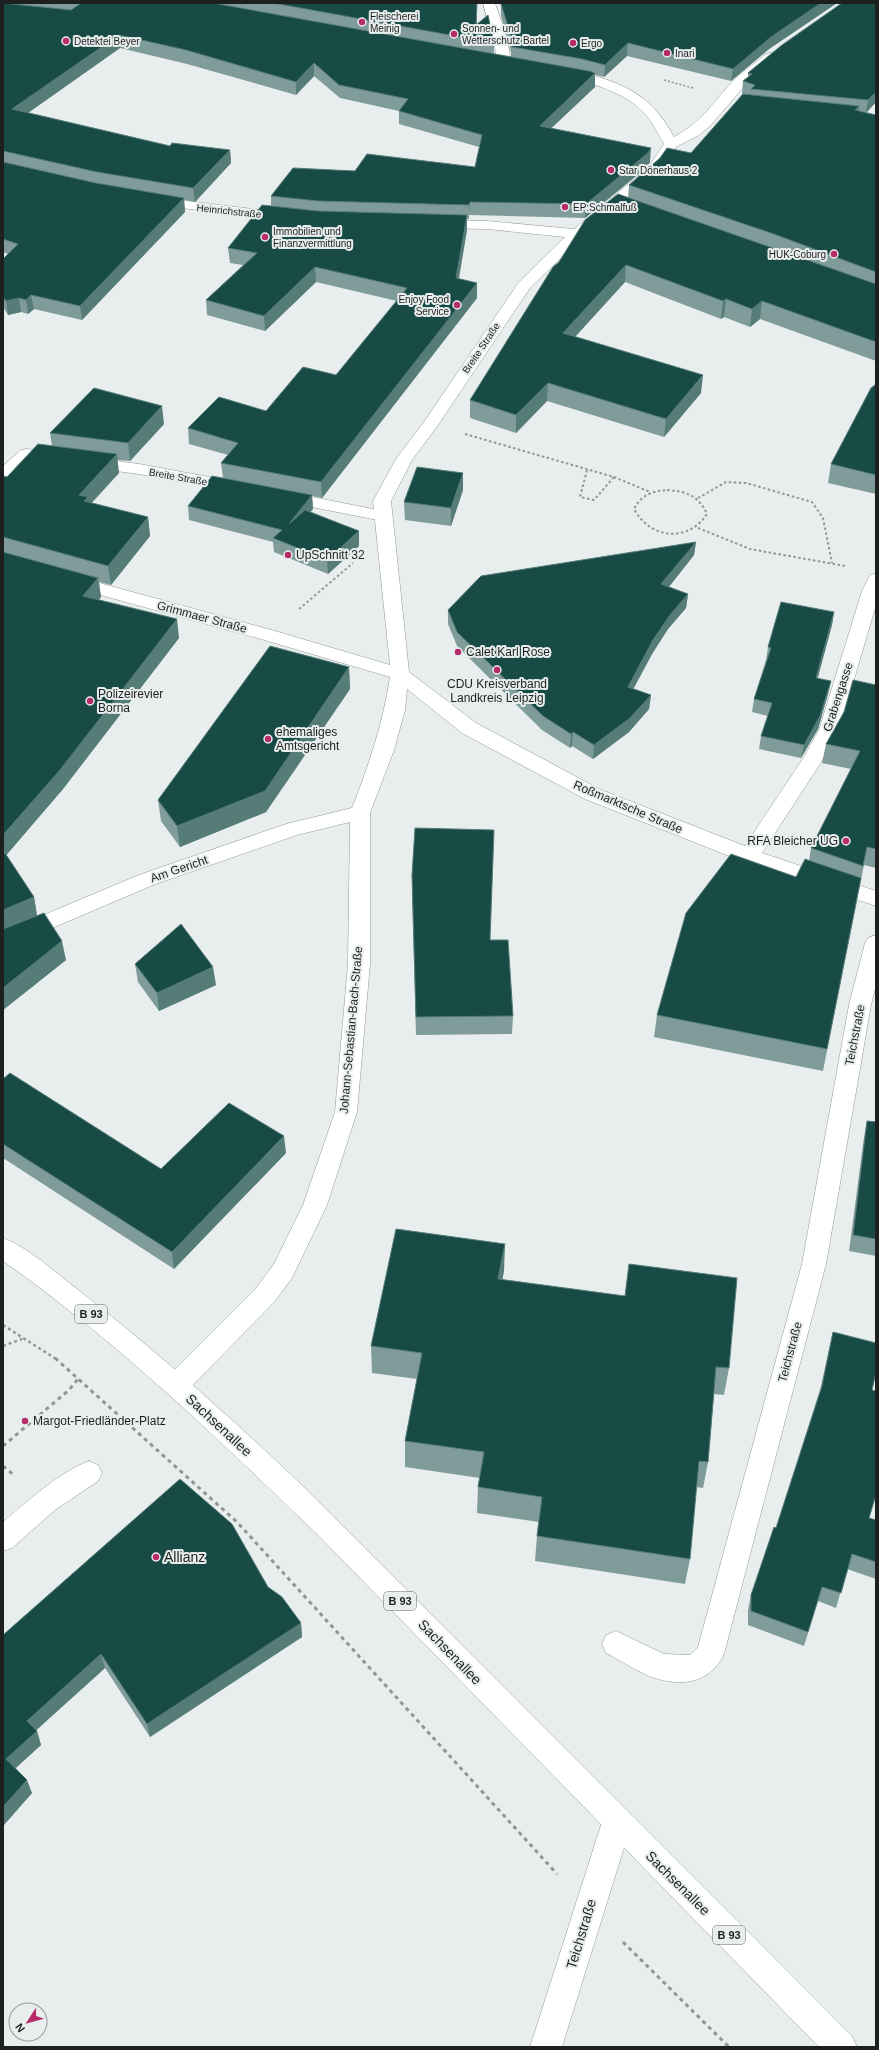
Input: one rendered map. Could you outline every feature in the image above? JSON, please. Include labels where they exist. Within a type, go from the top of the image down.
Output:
[{"type":"street","points":[[488,3],[503,52],[497,62],[518,65]]},
{"type":"street","points":[[549,70],[592,79],[620,89],[646,107],[659,121],[671,144],[694,132],[705,123],[742,80],[781,49]]},
{"type":"street","points":[[722,104],[737,105]]},
{"type":"street","name":"Breite Straße","points":[[400,674],[382,501],[404,459],[430,425],[524,285],[577,234],[623,207],[652,171],[671,144]]},
{"type":"street","name":"Heinrichstraße","points":[[144,199],[189,206],[295,218]]},
{"type":"street","points":[[423,223],[486,225],[577,234]]},
{"type":"street","name":"Breite Straße","points":[[3,475],[27,454],[138,469],[383,516]]},
{"type":"street","name":"Grimmaer Straße","points":[[53,576],[268,635],[400,674]]},
{"type":"street","name":"Grabengasse","points":[[749,856],[813,759],[829,730],[874,587]]},
{"type":"street","name":"Johann-Sebastian-Bach-Straße","points":[[176,1385],[265,1296],[283,1271],[315,1205],[346,1112],[359,964],[360,813],[384,750],[395,710],[400,674]]},
{"type":"street","name":"Roßmarktsche Straße","points":[[400,674],[469,728],[592,794],[749,856],[876,900]]},
{"type":"street","name":"Am Gericht","points":[[3,941],[146,880],[293,829],[360,813]]},
{"type":"street","name":"Teichstraße","points":[[616,1644],[662,1667],[695,1668],[710,1654],[814,1264],[860,1005],[876,944]]},
{"type":"street","name":"Sachsenallee","points":[[3,1248],[100,1320],[176,1385],[326,1526],[841,2047]]},
{"type":"street","points":[[3,1539],[46,1502],[89,1473]]},
{"type":"street","name":"Teichstraße","points":[[546,2047],[617,1822]]},
{"type":"path","points":[[430,425],[614,477],[650,492],[676,490],[698,498],[704,504],[707,514],[704,522],[697,528],[684,532],[669,533],[646,526],[637,518],[634,509],[637,500],[650,492]]},
{"type":"path","points":[[587,470],[580,497],[594,500],[614,477]]},
{"type":"path","points":[[698,498],[726,482],[746,483],[812,502],[823,518],[832,563]]},
{"type":"path","points":[[697,528],[750,549],[846,566]]},
{"type":"path","points":[[268,635],[385,537]]},
{"type":"path","points":[[3,1325],[59,1361],[238,1522],[589,1909],[729,2047]]},
{"type":"path","points":[[3,1346],[23,1339]]},
{"type":"path","points":[[3,1446],[70,1390],[78,1379]]},
{"type":"building","points":[[3,3],[71,10],[80,4],[79,3],[213,3],[589,71],[595,73],[540,126],[651,148],[648,153],[586,204],[470,202],[469,205],[318,201],[271,196],[293,168],[355,171],[367,154],[475,167],[482,135],[399,111],[408,99],[339,85],[314,63],[296,82],[186,50],[119,35],[12,109],[170,146],[172,143],[230,150],[193,188],[97,172],[3,151]]},
{"type":"building","points":[[273,3],[477,3],[476,25],[488,15],[494,43]]},
{"type":"building","points":[[821,3],[771,37],[733,69],[628,43],[605,65],[582,59],[512,47],[512,39],[501,4]]},
{"type":"building","points":[[842,3],[876,3],[876,92],[868,100],[751,89],[755,85],[743,81],[752,74],[748,73],[749,72],[782,45]]},
{"type":"building","points":[[743,94],[859,106],[855,110],[876,115],[876,272],[771,233],[629,185],[660,158],[667,148],[691,153]]},
{"type":"building","points":[[3,162],[96,183],[184,198],[80,306],[31,295],[26,300],[19,298],[6,301],[3,297],[3,259],[18,244],[3,239]]},
{"type":"building","points":[[618,194],[876,284],[876,342],[762,301],[752,309],[726,299],[723,301],[626,265],[563,333],[703,375],[666,419],[548,383],[516,415],[470,400],[553,267],[559,262],[585,220]]},
{"type":"building","points":[[262,205],[318,211],[467,215],[456,278],[477,283],[321,482],[221,463],[238,443],[188,428],[219,397],[266,411],[303,367],[336,375],[407,288],[315,267],[264,316],[206,300],[257,253],[228,248]]},
{"type":"building","points":[[876,384],[876,475],[831,464],[871,388]]},
{"type":"building","points":[[94,388],[162,406],[128,443],[50,433]]},
{"type":"building","points":[[38,444],[117,454],[79,495],[88,497],[84,501],[148,517],[108,566],[3,537],[3,476],[7,477]]},
{"type":"building","points":[[417,467],[463,473],[451,508],[404,502]]},
{"type":"building","points":[[212,476],[312,495],[289,524],[305,510],[359,531],[327,560],[273,538],[282,530],[188,506]]},
{"type":"building","points":[[696,542],[661,584],[688,594],[670,615],[653,640],[628,687],[651,695],[630,718],[594,745],[573,732],[571,734],[543,716],[457,632],[448,610],[481,576]]},
{"type":"building","points":[[3,552],[98,578],[83,596],[177,619],[60,770],[3,835]]},
{"type":"building","points":[[781,602],[834,612],[816,678],[831,681],[820,716],[804,745],[761,736],[772,703],[754,699],[771,648],[768,647]]},
{"type":"building","name":"ehemaliges Amtsgericht","points":[[270,646],[349,667],[265,791],[177,826],[158,800]]},
{"type":"building","points":[[853,680],[876,685],[876,849],[867,847],[863,866],[811,848],[860,751],[826,744],[844,712]]},
{"type":"building","points":[[415,828],[494,830],[490,940],[508,940],[513,1016],[416,1017],[412,875]]},
{"type":"building","points":[[5,853],[34,897],[3,910],[3,854]]},
{"type":"building","points":[[731,854],[796,877],[805,859],[861,878],[827,1049],[657,1015],[686,913]]},
{"type":"building","points":[[44,913],[62,941],[3,988],[3,929]]},
{"type":"building","points":[[181,924],[213,967],[157,993],[135,964]]},
{"type":"building","points":[[10,1073],[161,1169],[229,1103],[284,1136],[172,1252],[3,1144],[3,1079]]},
{"type":"building","points":[[867,1121],[876,1122],[876,1239],[853,1235]]},
{"type":"building","points":[[396,1229],[505,1244],[498,1279],[625,1296],[629,1264],[737,1278],[729,1368],[716,1367],[708,1462],[699,1461],[690,1559],[537,1536],[542,1497],[478,1487],[484,1452],[405,1441],[422,1353],[371,1346]]},
{"type":"building","points":[[833,1332],[876,1343],[876,1373],[872,1390],[876,1391],[876,1495],[869,1518],[876,1520],[876,1562],[852,1554],[841,1593],[822,1587],[808,1632],[751,1611],[751,1595],[774,1527],[776,1528],[822,1386]]},
{"type":"building","points":[[180,1479],[232,1524],[268,1587],[282,1597],[301,1623],[147,1724],[101,1654],[27,1721],[37,1731],[6,1759],[27,1780],[3,1807],[3,1635]]},
{"type":"place","name":"Fleischerei Meinig","points":[[362,22]]},
{"type":"place","name":"Sonnen- und Wetterschutz Bartel","points":[[454,34]]},
{"type":"place","name":"Detektei Beyer","points":[[66,41]]},
{"type":"place","name":"Ergo","points":[[573,43]]},
{"type":"place","name":"Inari","points":[[667,53]]},
{"type":"place","name":"Star Dönerhaus 2","points":[[611,170]]},
{"type":"place","name":"EP:Schmalfuß","points":[[565,207]]},
{"type":"place","name":"Immobilien und Finanzvermittlung","points":[[265,237]]},
{"type":"place","name":"HUK-Coburg","points":[[834,254]]},
{"type":"place","name":"Enjoy Food Service","points":[[457,305]]},
{"type":"place","name":"UpSchnitt 32","points":[[288,555]]},
{"type":"place","name":"Calet Karl Rose","points":[[458,652]]},
{"type":"place","name":"CDU Kreisverband Landkreis Leipzig","points":[[497,670]]},
{"type":"place","name":"Polizeirevier Borna","points":[[90,701]]},
{"type":"place","name":"ehemaliges Amtsgericht","points":[[268,739]]},
{"type":"place","name":"RFA Bleicher UG","points":[[846,841]]},
{"type":"place","name":"Margot-Friedländer-Platz","points":[[25,1421]]},
{"type":"place","name":"Allianz","points":[[156,1557]]}]
